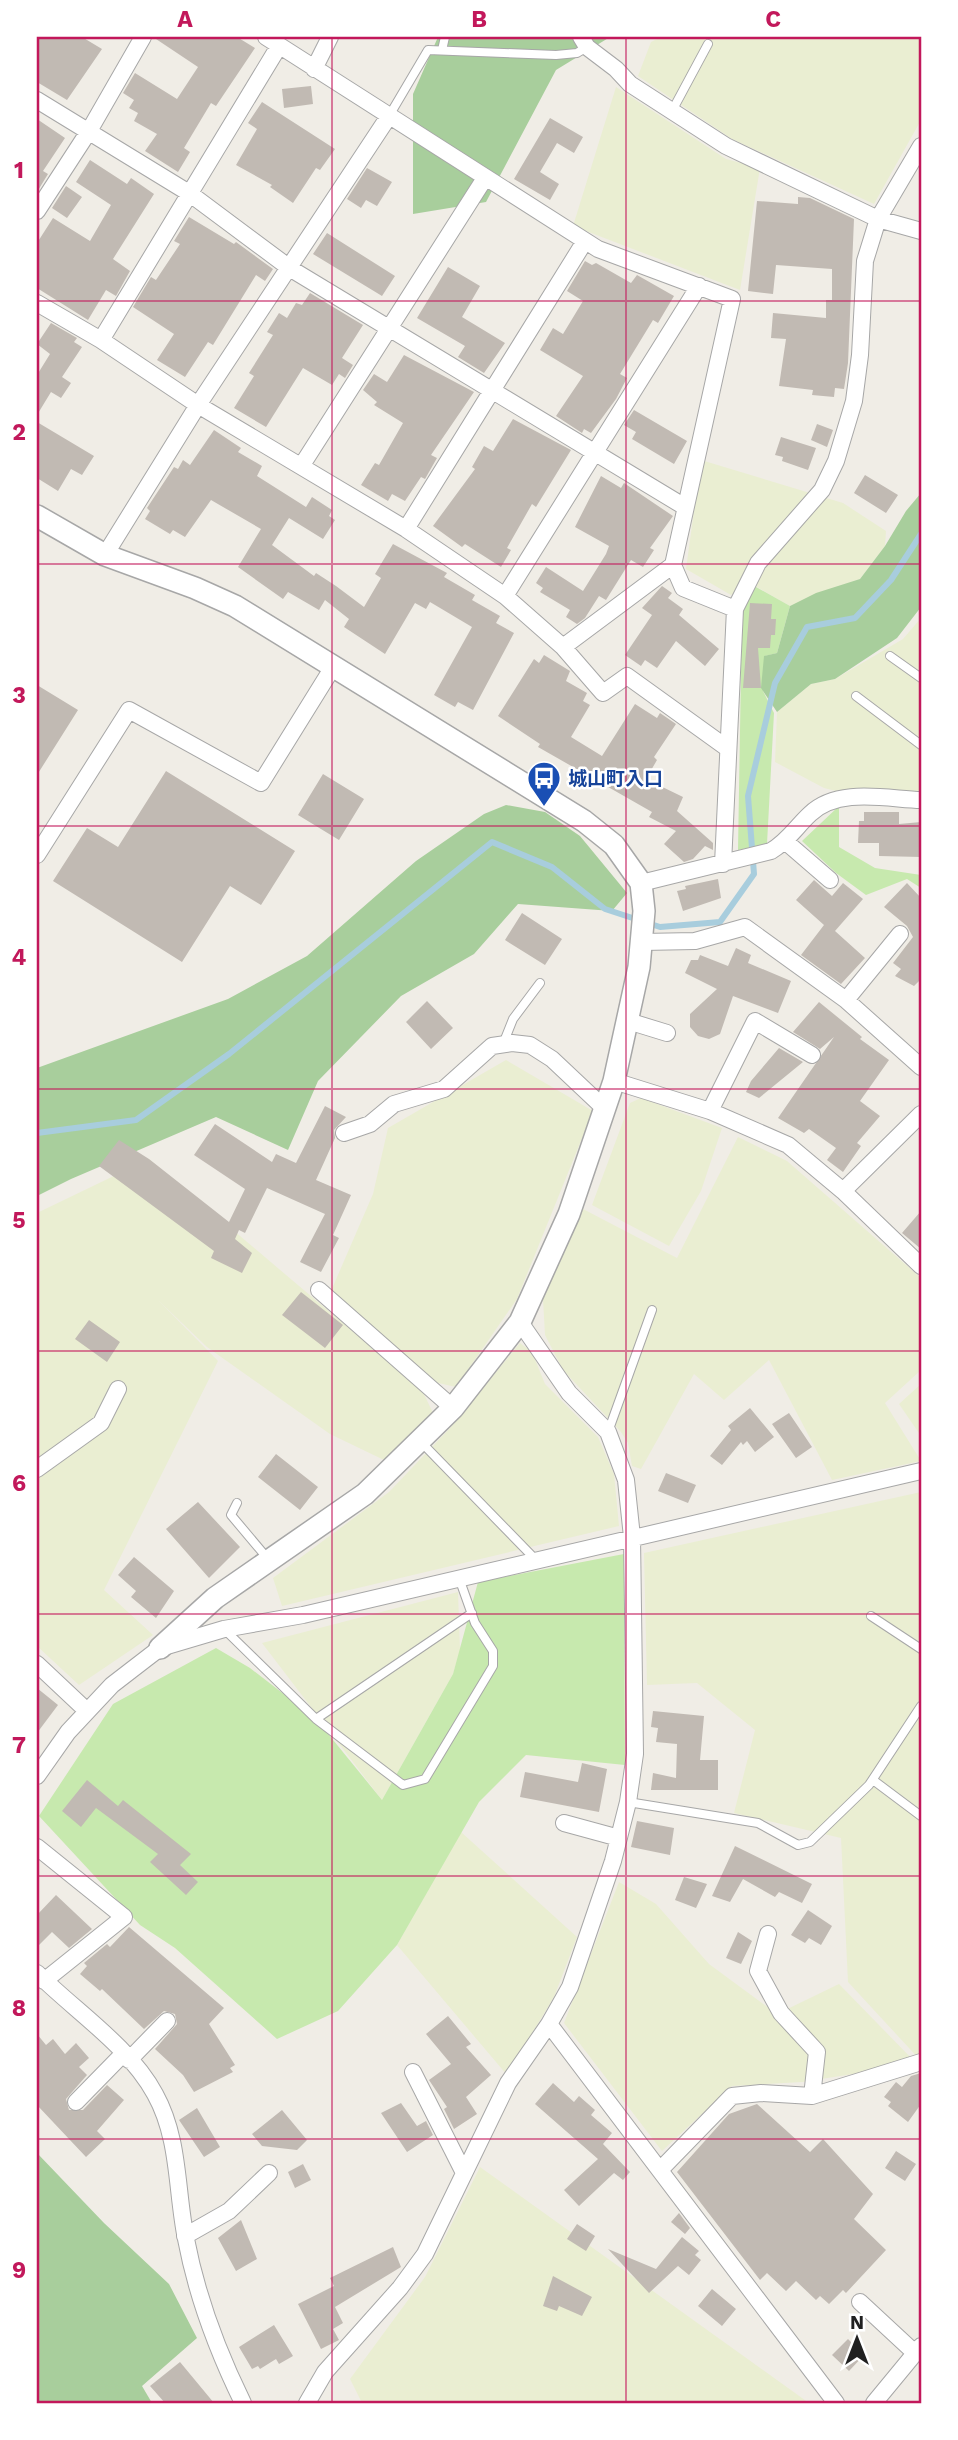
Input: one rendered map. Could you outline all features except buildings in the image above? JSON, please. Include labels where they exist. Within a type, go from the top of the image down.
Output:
[{"type":"street","points":[[37,211],[89,131],[143,37]]},
{"type":"street","points":[[314,69],[330,37]]},
{"type":"street","points":[[101,340],[189,192],[272,41],[598,249],[732,299],[673,565],[683,588],[734,609]]},
{"type":"street","points":[[584,42],[616,69],[630,85],[726,146],[878,219],[921,231]]},
{"type":"street","points":[[37,100],[189,192],[291,269],[685,507]]},
{"type":"street","points":[[105,555],[198,405],[291,269],[388,116]]},
{"type":"street","points":[[731,862],[727,748],[734,609],[758,563],[822,490],[836,461],[854,401],[860,355],[865,261],[878,219],[921,146]]},
{"type":"street","points":[[302,466],[485,178]]},
{"type":"street","points":[[407,529],[585,241]]},
{"type":"street","points":[[505,596],[598,452],[699,286]]},
{"type":"street","points":[[37,303],[101,340],[198,405],[407,529],[505,596],[562,647],[603,693],[627,676],[727,748]]},
{"type":"street","points":[[37,516],[105,555],[235,606],[584,821],[614,845],[641,883],[645,898],[642,942],[614,1081],[569,1214],[520,1322],[453,1408],[421,1442],[365,1494],[215,1598],[160,1648],[112,1685],[87,1711],[37,1776]]},
{"type":"street","points":[[562,647],[673,565]]},
{"type":"street","points":[[37,855],[129,710],[261,783],[333,667]]},
{"type":"street","points":[[641,883],[771,851],[786,842],[811,813],[821,806],[848,797],[921,800]]},
{"type":"street","points":[[786,842],[830,880]]},
{"type":"street","points":[[642,942],[695,941],[745,927],[846,1000],[921,1067]]},
{"type":"street","points":[[846,1000],[900,934]]},
{"type":"street","points":[[628,1021],[667,1032]]},
{"type":"street","points":[[710,1111],[755,1021],[813,1055]]},
{"type":"street","points":[[344,1133],[370,1124],[394,1104],[444,1089],[492,1046],[503,1044],[530,1045],[552,1059],[604,1108]]},
{"type":"street","points":[[614,1081],[710,1111],[788,1144],[843,1191],[921,1266]]},
{"type":"street","points":[[843,1191],[921,1114]]},
{"type":"street","points":[[319,1290],[453,1408]]},
{"type":"street","points":[[307,2403],[325,2372],[400,2288],[425,2254],[508,2083],[549,2024],[570,1987],[619,1838],[628,1802],[635,1754],[632,1537],[626,1480],[608,1432],[569,1393],[520,1322]]},
{"type":"street","points":[[37,1469],[101,1423],[118,1389]]},
{"type":"street","points":[[160,1648],[224,1629],[303,1615],[921,1471]]},
{"type":"street","points":[[37,1664],[87,1711]]},
{"type":"street","points":[[564,1823],[619,1838]]},
{"type":"street","points":[[37,1847],[124,1917],[40,1977],[126,2057],[155,2094],[172,2133],[185,2236],[199,2300],[243,2403]]},
{"type":"street","points":[[768,1934],[758,1971],[781,2012],[817,2052],[813,2096]]},
{"type":"street","points":[[76,2102],[167,2021]]},
{"type":"street","points":[[549,2024],[836,2403]]},
{"type":"street","points":[[661,2169],[732,2096],[761,2093],[813,2096],[921,2062]]},
{"type":"street","points":[[413,2072],[463,2171]]},
{"type":"street","points":[[185,2236],[229,2211],[269,2173]]},
{"type":"street","points":[[860,2302],[918,2350],[874,2403]]},
{"type":"lane","points":[[442,50],[445,37]]},
{"type":"lane","points":[[388,116],[420,59],[428,50],[556,55],[578,53],[584,42]]},
{"type":"lane","points":[[672,111],[708,44]]},
{"type":"lane","points":[[890,656],[921,678]]},
{"type":"lane","points":[[856,696],[921,745]]},
{"type":"lane","points":[[503,1044],[513,1019],[540,983]]},
{"type":"lane","points":[[608,1432],[652,1311]]},
{"type":"lane","points":[[421,1442],[536,1560]]},
{"type":"lane","points":[[237,1503],[231,1516],[268,1560]]},
{"type":"lane","points":[[224,1629],[316,1719],[403,1785],[425,1779],[493,1666],[493,1651],[472,1613],[459,1578]]},
{"type":"lane","points":[[316,1719],[472,1613]]},
{"type":"lane","points":[[871,1616],[921,1648]]},
{"type":"lane","points":[[628,1802],[758,1823],[798,1845],[810,1842],[873,1780],[921,1706]]},
{"type":"lane","points":[[873,1780],[921,1816]]},
{"type":"green space","points":[[438,37],[610,37],[556,70],[486,202],[413,214],[413,94]]},
{"type":"green space","points":[[661,37],[921,37],[921,120],[874,204],[732,139],[638,76],[651,42]]},
{"type":"green space","points":[[616,87],[726,159],[760,168],[740,290],[573,226]]},
{"type":"green space","points":[[701,460],[843,503],[886,531],[885,546],[860,579],[790,606],[750,583],[731,595],[686,569]]},
{"type":"green space","points":[[921,493],[921,607],[897,638],[835,679],[811,684],[777,712],[761,688],[764,656],[777,653],[790,606],[816,593],[860,579]]},
{"type":"green space","points":[[749,583],[790,606],[777,653],[765,656],[763,691],[774,713],[767,844],[738,850],[742,612]]},
{"type":"green space","points":[[921,618],[921,791],[840,792],[824,788],[775,762],[777,712],[811,684],[835,679],[903,639]]},
{"type":"green space","points":[[506,805],[545,812],[580,836],[627,893],[612,911],[518,904],[474,954],[401,996],[318,1081],[288,1150],[216,1117],[37,1196],[37,1068],[228,999],[307,956],[416,861],[484,814]]},
{"type":"green space","points":[[839,806],[839,847],[875,868],[921,875],[921,888],[907,879],[866,895],[836,873],[802,841]]},
{"type":"green space","points":[[506,1060],[593,1111],[517,1299],[456,1387],[434,1382],[331,1291],[373,1194],[388,1128]]},
{"type":"green space","points":[[641,1098],[722,1128],[701,1191],[669,1246],[592,1205],[630,1103]]},
{"type":"green space","points":[[738,1137],[787,1161],[921,1278],[921,1370],[885,1403],[921,1461],[832,1480],[769,1360],[724,1400],[694,1374],[641,1469],[632,1466],[628,1443],[621,1432],[563,1370],[545,1335],[543,1299],[583,1209],[677,1258]]},
{"type":"green space","points":[[149,1159],[422,1390],[433,1413],[384,1460],[330,1434],[207,1347],[158,1300],[218,1361],[104,1590],[153,1635],[79,1685],[37,1646],[37,1213]]},
{"type":"green space","points":[[520,1343],[532,1352],[545,1384],[598,1437],[614,1474],[619,1526],[282,1606],[273,1578],[389,1492],[451,1427]]},
{"type":"green space","points":[[921,1384],[921,1436],[899,1404]]},
{"type":"green space","points":[[921,1492],[921,2061],[848,1982],[841,1838],[734,1813],[755,1730],[697,1683],[647,1685],[644,1553]]},
{"type":"green space","points":[[624,1554],[625,1765],[526,1755],[479,1802],[397,1945],[338,2011],[277,2039],[175,1948],[140,1925],[39,1816],[113,1704],[216,1648],[250,1668],[316,1719],[382,1800],[453,1674],[478,1582]]},
{"type":"green space","points":[[458,1592],[460,1650],[453,1674],[382,1800],[262,1643]]},
{"type":"green space","points":[[461,1832],[577,1937],[554,1997],[507,2075],[397,1945]]},
{"type":"green space","points":[[619,1882],[656,1904],[709,1964],[777,2014],[839,1984],[917,2064],[802,2082],[732,2086],[662,2151],[564,2023]]},
{"type":"green space","points":[[37,2153],[104,2223],[169,2284],[197,2338],[142,2386],[152,2403],[37,2403]]},
{"type":"green space","points":[[480,2167],[809,2403],[362,2403],[350,2379],[425,2277]]},
{"type":"waterway","points":[[37,1133],[136,1120],[229,1054],[492,842],[552,867],[605,909],[660,927],[720,922],[754,874],[748,796],[775,683],[807,627],[855,618],[891,580],[921,534]]},
{"type":"place","name":"城山町入口","points":[[544,808]]}]
